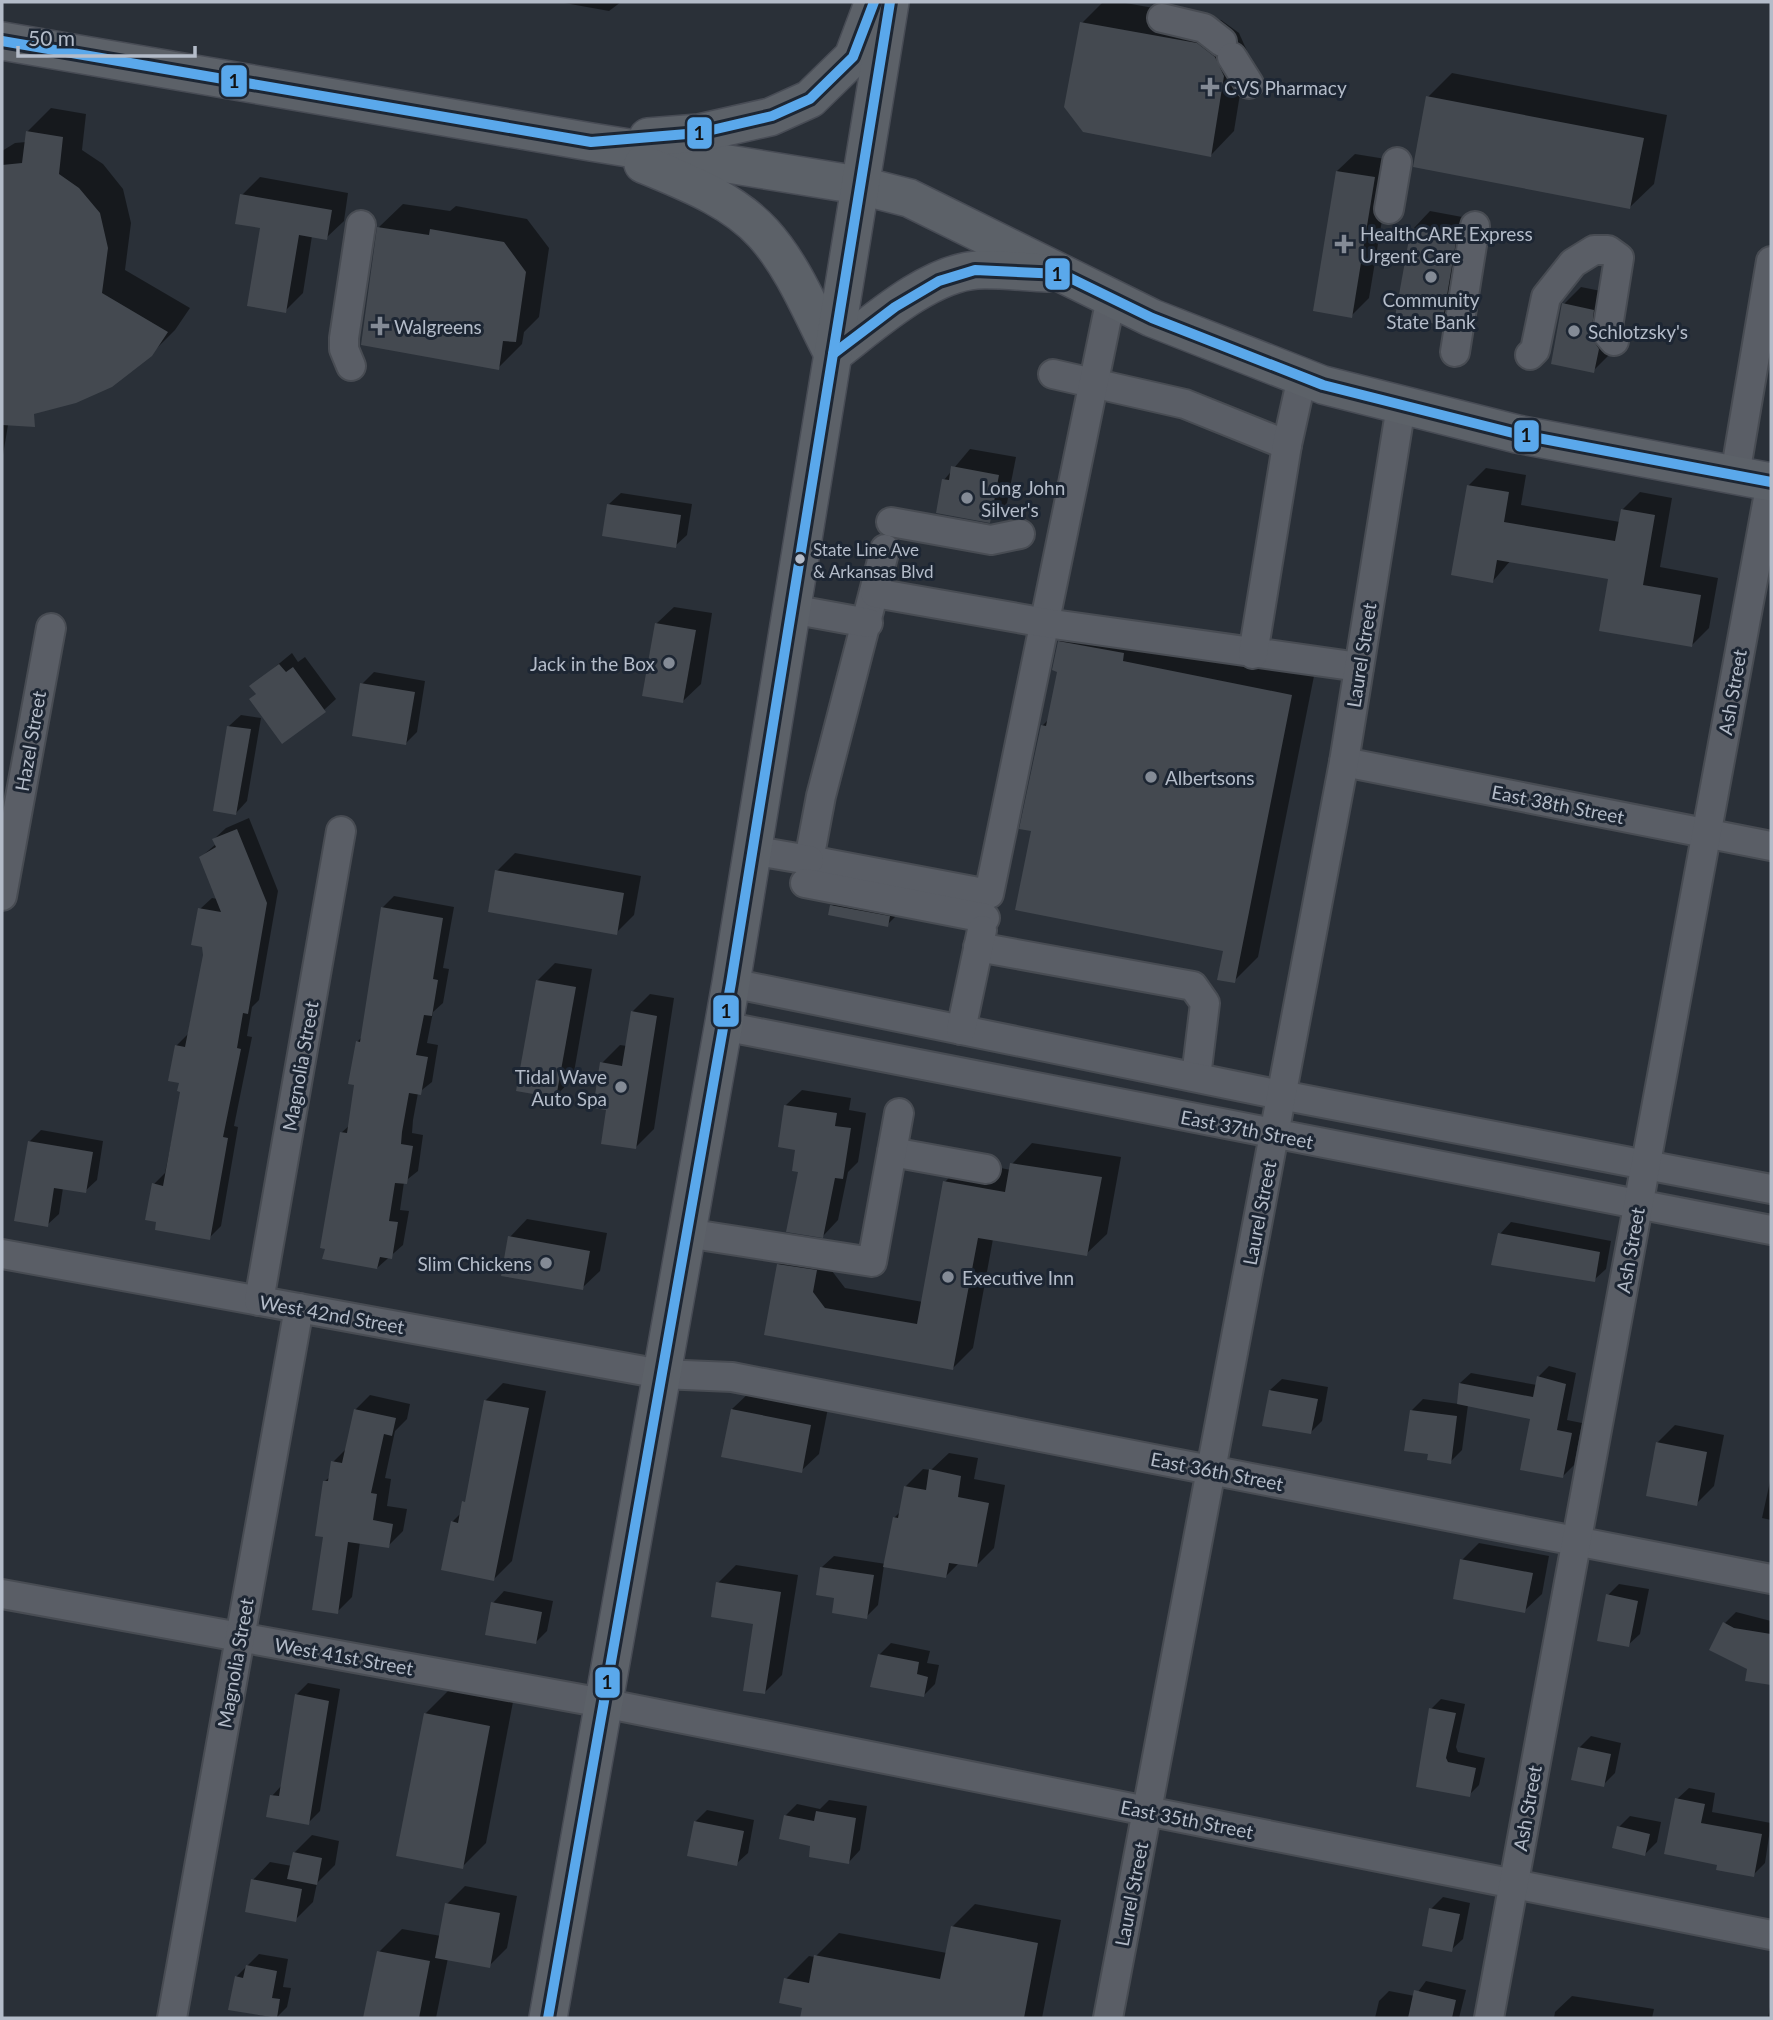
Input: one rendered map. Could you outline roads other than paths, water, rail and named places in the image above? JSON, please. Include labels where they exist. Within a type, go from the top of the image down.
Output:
[{"type":"main road","points":[[591,142],[699,133],[772,116],[810,99],[853,57],[874,2]]},
{"type":"main road","points":[[548,2018],[731,983],[858,185],[890,2]]},
{"type":"main road","points":[[2,41],[858,185],[909,198],[1111,298],[1227,349],[1302,377],[1401,406],[1586,449],[1771,482]]},
{"type":"main road","points":[[591,142],[725,202],[763,233],[789,270],[833,354]]},
{"type":"main road","points":[[833,354],[895,307],[939,281],[975,270],[1062,274]]},
{"type":"street","points":[[1162,18],[1204,28],[1227,50],[1249,84]]},
{"type":"street","points":[[1389,209],[1397,162]]},
{"type":"street","points":[[351,366],[344,349],[344,338],[360,225]]},
{"type":"street","points":[[1455,352],[1475,226]]},
{"type":"street","points":[[1530,355],[1535,350],[1546,297],[1573,263],[1594,250],[1608,250],[1619,258],[1606,333],[1614,341]]},
{"type":"street","points":[[1734,475],[1761,380],[1771,261]]},
{"type":"street","points":[[961,1030],[1111,298]]},
{"type":"street","points":[[1053,374],[1194,407],[1238,428],[1287,445]]},
{"type":"street","points":[[1253,654],[1287,445],[1302,377]]},
{"type":"street","name":"Laurel Street","points":[[1108,2018],[1344,762],[1401,406]]},
{"type":"street","name":"Ash Street","points":[[1489,2018],[1771,482]]},
{"type":"street","points":[[807,871],[825,782],[868,623],[888,536],[991,540],[1020,534]]},
{"type":"street","points":[[875,593],[1253,654],[1359,667]]},
{"type":"street","points":[[792,609],[868,623]]},
{"type":"street","name":"Hazel Street","points":[[2,896],[51,628]]},
{"type":"street","name":"East 38th Street","points":[[1344,762],[1771,846]]},
{"type":"street","name":"Magnolia Street","points":[[259,1301],[341,831]]},
{"type":"street","points":[[751,850],[807,871],[987,906]]},
{"type":"street","points":[[978,947],[1193,986],[1205,1003],[1196,1077]]},
{"type":"street","name":"East 37th Street","points":[[731,983],[1281,1095],[1771,1189]]},
{"type":"street","name":"East 37th Street","points":[[723,1026],[1771,1230]]},
{"type":"street","points":[[687,1233],[872,1262],[899,1113]]},
{"type":"street","points":[[892,1152],[986,1169]]},
{"type":"street","name":"West 42nd Street","points":[[2,1254],[661,1374]]},
{"type":"street","name":"Magnolia Street","points":[[172,2018],[299,1308]]},
{"type":"street","name":"East 36th Street","points":[[661,1374],[732,1377],[1771,1579]]},
{"type":"street","name":"West 41st Street","points":[[2,1594],[603,1703]]},
{"type":"street","name":"East 35th Street","points":[[603,1703],[1771,1935]]},
{"type":"place","name":"CVS Pharmacy","points":[[1210,87]]},
{"type":"place","name":"HealthCARE Express Urgent Care","points":[[1344,244]]},
{"type":"place","name":"Community State Bank","points":[[1431,277]]},
{"type":"place","name":"Walgreens","points":[[380,326]]},
{"type":"place","name":"Schlotzsky's","points":[[1574,331]]},
{"type":"place","name":"Long John Silver's","points":[[967,498]]},
{"type":"place","name":"State Line Ave & Arkansas Blvd","points":[[800,559]]},
{"type":"place","name":"Jack in the Box","points":[[669,663]]},
{"type":"place","name":"Albertsons","points":[[1151,777]]},
{"type":"place","name":"Tidal Wave Auto Spa","points":[[621,1087]]},
{"type":"place","name":"Slim Chickens","points":[[546,1263]]},
{"type":"place","name":"Executive Inn","points":[[948,1277]]}]
